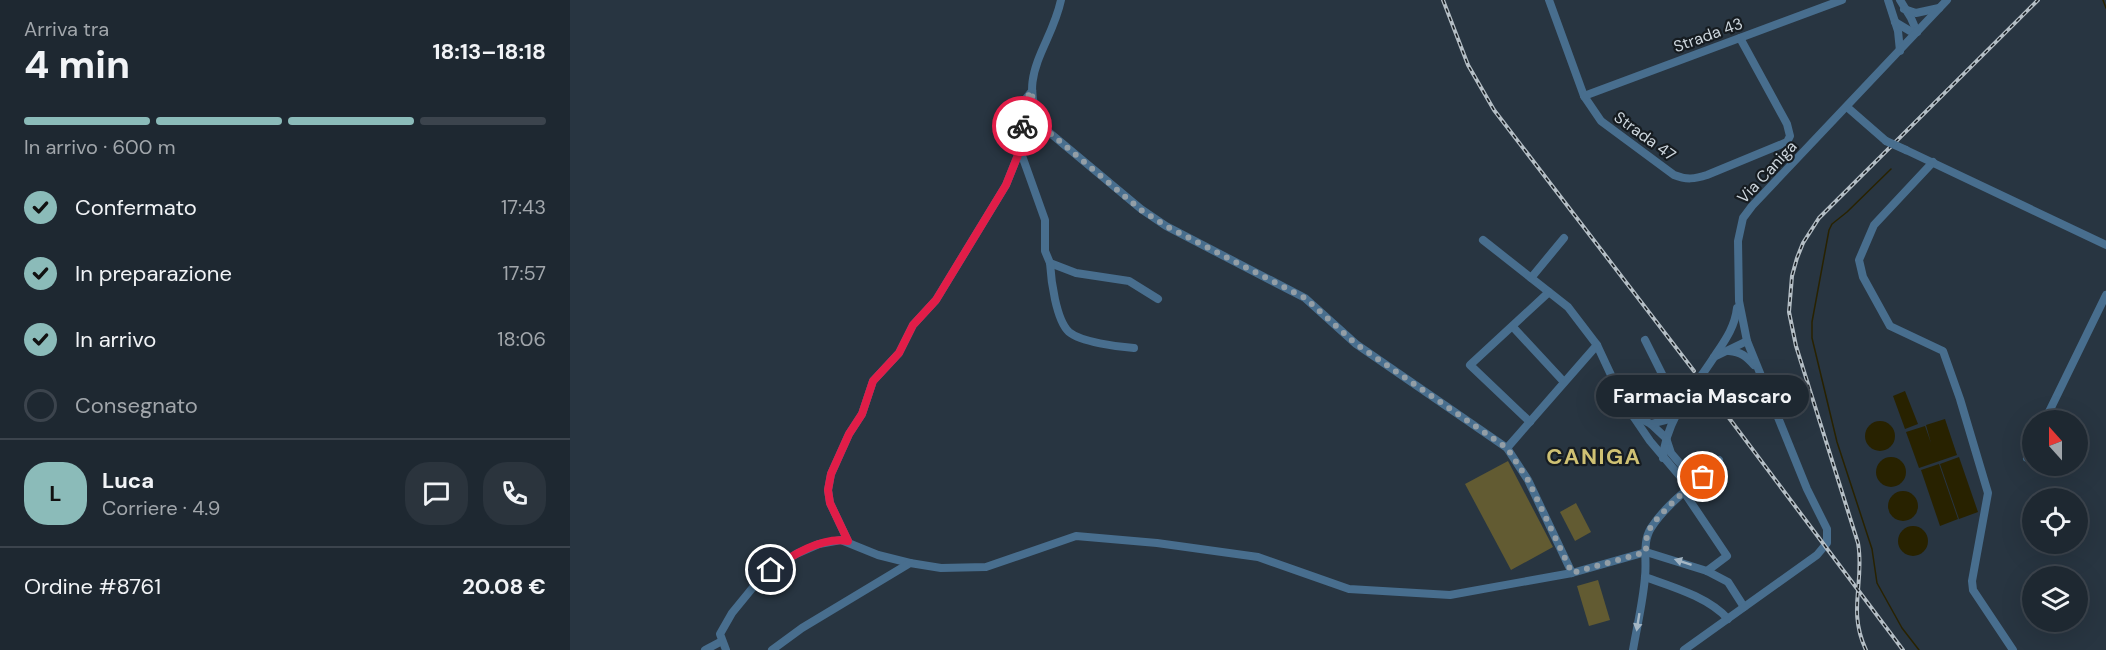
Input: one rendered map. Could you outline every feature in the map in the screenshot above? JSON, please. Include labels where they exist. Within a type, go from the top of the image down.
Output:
[{"type":"street","points":[[1061,0],[1059,11],[1039,59],[1032,91],[1032,102],[1036,115],[1044,128],[1141,210],[1166,226],[1305,298],[1356,344],[1507,448],[1528,480],[1572,573]]},
{"type":"street","name":"Strada 47","points":[[1548,0],[1584,96],[1601,121],[1674,175],[1683,178],[1694,179],[1707,175],[1787,142],[1790,136],[1787,124],[1740,38]]},
{"type":"street","name":"Strada 43","points":[[1584,96],[1842,0]]},
{"type":"street","points":[[1888,0],[1900,51]]},
{"type":"street","points":[[1900,0],[1917,32]]},
{"type":"street","name":"Via Caniga","points":[[1684,650],[1817,555],[1825,547],[1827,536],[1827,529],[1807,489],[1747,341],[1739,301],[1738,241],[1743,218],[1947,0]]},
{"type":"street","points":[[1904,9],[1916,13],[1939,8]]},
{"type":"street","points":[[1895,22],[1910,31],[1917,32]]},
{"type":"street","points":[[848,541],[830,503],[828,490],[831,474],[849,434],[862,414],[873,381],[899,353],[913,325],[936,300],[1006,185],[1020,150],[1024,101],[1032,91]]},
{"type":"street","points":[[1847,107],[1886,141],[2106,244]]},
{"type":"street","points":[[1020,150],[1045,219],[1045,251],[1050,263],[1051,282],[1063,322],[1070,333],[1106,346],[1134,348]]},
{"type":"street","points":[[1933,162],[1874,225],[1859,260],[1863,277],[1890,326],[1942,351],[1960,399],[1988,493],[1972,581],[1973,590],[2013,650]]},
{"type":"street","points":[[1531,278],[1564,238]]},
{"type":"street","points":[[1483,240],[1568,307],[1597,345],[1631,413],[1663,458],[1689,487]]},
{"type":"street","points":[[1050,263],[1076,273],[1129,281],[1158,299]]},
{"type":"street","points":[[1530,422],[1470,365],[1549,292]]},
{"type":"street","points":[[2050,410],[2106,295]]},
{"type":"street","points":[[1663,458],[1666,438],[1674,418],[1723,344],[1736,319],[1739,301]]},
{"type":"street","points":[[1513,327],[1564,382]]},
{"type":"street","points":[[1621,397],[1662,376],[1645,340]]},
{"type":"street","points":[[1723,344],[1732,341],[1747,341]]},
{"type":"street","points":[[1714,357],[1747,341]]},
{"type":"street","points":[[1507,448],[1597,345]]},
{"type":"street","points":[[1729,351],[1747,356],[1760,373]]},
{"type":"street","points":[[1631,413],[1651,424],[1666,438],[1671,453],[1727,556],[1707,571]]},
{"type":"street","points":[[1651,424],[1674,418]]},
{"type":"street","points":[[1647,436],[1662,440],[1666,438]]},
{"type":"street","points":[[1634,650],[1645,577],[1647,536],[1651,527],[1689,487],[1703,477],[1719,460]]},
{"type":"street","points":[[726,650],[720,634],[732,613],[759,580],[796,554],[819,544],[841,540],[878,555],[941,568],[986,567],[1076,536],[1157,543],[1258,557],[1333,585],[1363,591],[1450,595],[1572,573],[1646,552],[1707,571],[1728,582],[1744,607]]},
{"type":"street","points":[[772,650],[802,628],[910,563]]},
{"type":"street","points":[[1645,577],[1680,590],[1719,609],[1728,619]]},
{"type":"street","points":[[705,650],[722,641]]},
{"type":"shaded area","points":[[1905,391],[1918,424],[1905,429],[1893,396]]},
{"type":"shaded area","points":[[1945,419],[1957,455],[1919,468],[1906,432],[1925,426],[1931,443],[1926,425]]},
{"type":"shaded area","points":[[1880,421],[1891,425],[1895,436],[1891,447],[1880,451],[1869,447],[1865,436],[1869,425]]},
{"type":"shaded area","points":[[1891,457],[1902,461],[1906,472],[1902,483],[1891,487],[1880,483],[1876,472],[1880,461]]},
{"type":"shaded area","points":[[1959,457],[1978,512],[1959,519],[1940,464]]},
{"type":"shaded area","points":[[1508,461],[1553,547],[1511,570],[1465,484]]},
{"type":"shaded area","points":[[1939,464],[1958,519],[1940,526],[1921,470]]},
{"type":"shaded area","points":[[1903,491],[1914,495],[1918,506],[1914,517],[1903,521],[1892,517],[1888,506],[1892,495]]},
{"type":"shaded area","points":[[1576,503],[1591,532],[1575,541],[1560,512]]},
{"type":"shaded area","points":[[1913,526],[1924,530],[1928,541],[1924,552],[1913,556],[1902,552],[1898,541],[1902,530]]},
{"type":"shaded area","points":[[1598,580],[1610,620],[1589,626],[1577,586]]},
{"type":"waterway","points":[[2103,0],[2106,8]]},
{"type":"waterway","points":[[1891,169],[1832,224],[1829,230],[1812,322],[1812,338],[1837,442],[1872,549],[1877,583],[1902,628],[1919,650]]},
{"type":"railway","points":[[1443,0],[1468,65],[1494,110],[1694,371]]},
{"type":"railway","points":[[1866,650],[1860,636],[1857,609],[1860,571],[1858,543],[1796,346],[1789,312],[1792,276],[1803,243],[1819,218],[2038,0]]},
{"type":"railway","points":[[1705,386],[1903,650]]},
{"type":"way so far","points":[[1022,126],[1024,101],[1032,91],[1032,102],[1036,115],[1044,128],[1141,210],[1166,226],[1305,298],[1356,344],[1381,363],[1507,448],[1528,480],[1572,573],[1646,552],[1647,536],[1651,527],[1689,487],[1703,477]]},
{"type":"place","name":"Farmacia Mascaro","points":[[1703,477]]},
{"type":"district","name":"CANIGA","points":[[1594,456]]},
{"type":"route","points":[[771,570],[796,554],[819,544],[848,541],[830,503],[828,490],[831,474],[849,434],[862,414],[873,381],[899,353],[913,325],[936,300],[1006,185],[1020,150],[1022,126]]}]
